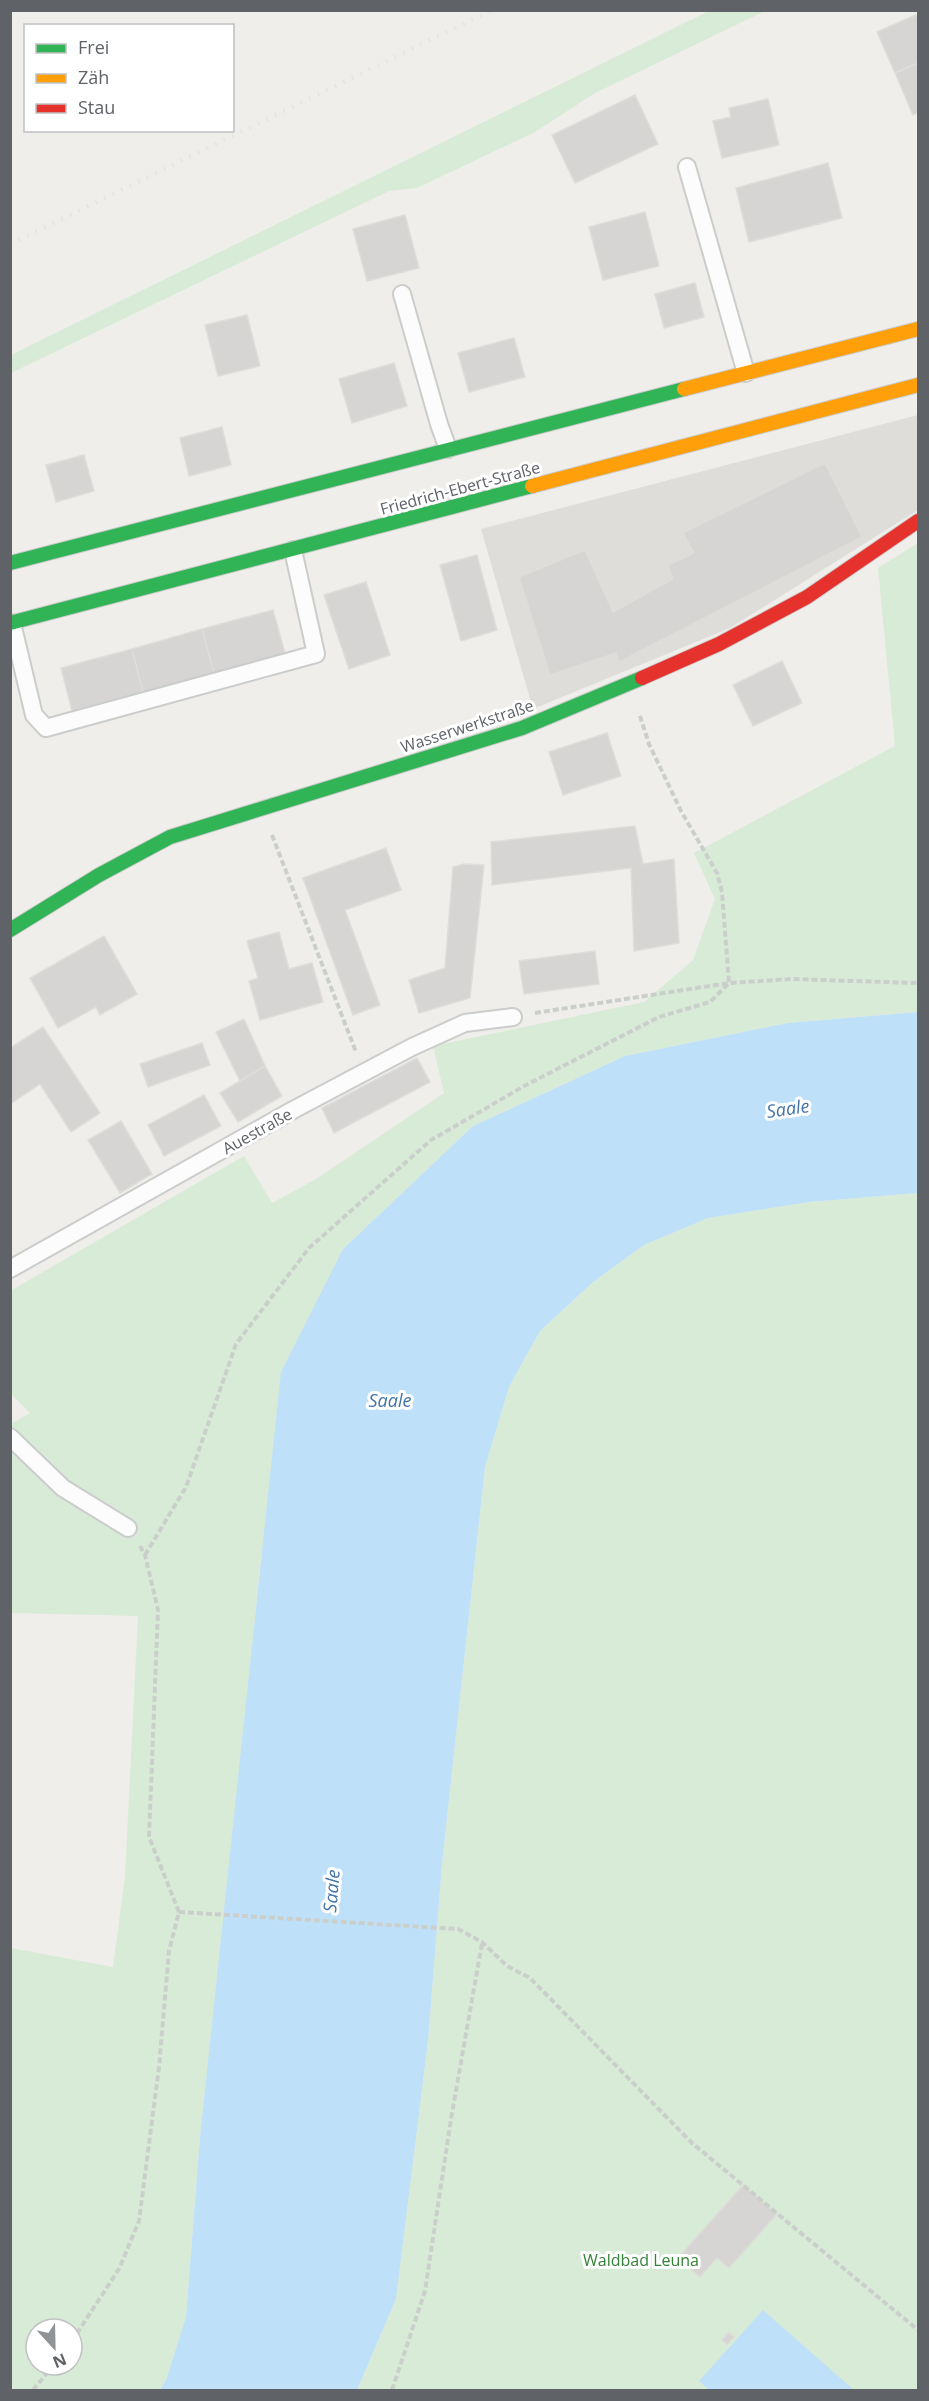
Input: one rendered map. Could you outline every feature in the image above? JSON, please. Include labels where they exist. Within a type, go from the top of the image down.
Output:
[{"type":"street","points":[[10,563],[918,329]]},
{"type":"street","name":"Friedrich-Ebert-Straße","points":[[11,623],[918,385]]},
{"type":"street","name":"Wasserwerkstraße","points":[[10,930],[99,875],[170,837],[522,728],[630,684],[718,644],[807,597],[918,521]]},
{"type":"lane","points":[[687,167],[746,373]]},
{"type":"lane","points":[[402,294],[448,449]]},
{"type":"lane","points":[[11,623],[34,715],[45,728],[316,654],[293,550]]},
{"type":"lane","name":"Auestraße","points":[[10,1269],[412,1047],[465,1023],[513,1017]]},
{"type":"lane","points":[[10,1437],[63,1488],[128,1528]]},
{"type":"path","points":[[145,1555],[186,1487],[236,1344],[309,1248],[431,1140],[526,1085],[659,1017],[710,1002],[729,983],[722,892],[717,873],[681,811],[649,744],[630,684]]},
{"type":"path","points":[[262,807],[364,1072]]},
{"type":"path","points":[[513,1017],[729,983],[790,979],[918,983]]},
{"type":"path","points":[[84,2323],[119,2269],[140,2222],[159,2067],[169,1951],[179,1912],[149,1837],[158,1610],[145,1555],[128,1528]]},
{"type":"path","points":[[179,1912],[458,1929],[482,1942],[507,1966],[530,1978],[692,2143],[918,2330]]},
{"type":"path","points":[[392,2391],[425,2291],[451,2119],[482,1942]]},
{"type":"path","points":[[33,2391],[44,2377]]},
{"type":"shaded area","points":[[918,415],[918,510],[730,628],[533,709],[481,529]]},
{"type":"green space","points":[[709,11],[765,11],[595,93],[535,132],[417,188],[389,191],[11,373],[11,355]]},
{"type":"green space","points":[[918,543],[918,1012],[788,1023],[625,1056],[473,1126],[343,1249],[261,1556],[238,1795],[200,2137],[186,2317],[166,2380],[160,2390],[11,2390],[11,1948],[113,1967],[125,1876],[138,1616],[11,1613],[11,1424],[30,1413],[11,1394],[10,1291],[244,1156],[272,1203],[316,1179],[444,1093],[433,1046],[644,1002],[693,960],[715,899],[694,853],[895,746],[878,568]]},
{"type":"green space","name":"Waldbad Leuna","points":[[918,1193],[918,2390],[357,2390],[396,2299],[428,2041],[442,1864],[485,1467],[509,1387],[540,1331],[593,1282],[644,1245],[708,1218],[809,1202]]},
{"type":"water","name":"Saale","points":[[918,1012],[918,1193],[809,1202],[708,1218],[644,1245],[593,1282],[540,1331],[509,1387],[485,1467],[442,1864],[428,2041],[396,2299],[357,2390],[160,2390],[166,2380],[186,2317],[200,2137],[281,1372],[343,1249],[473,1126],[625,1056],[788,1023]]},
{"type":"water","points":[[763,2310],[854,2390],[709,2390],[699,2381]]},
{"type":"building","points":[[918,14],[918,63],[895,73],[877,32]]},
{"type":"building","points":[[918,63],[918,112],[913,115],[895,73]]},
{"type":"building","points":[[635,95],[658,144],[575,183],[552,135]]},
{"type":"building","points":[[768,99],[779,145],[722,158],[713,121],[731,117],[729,108]]},
{"type":"building","points":[[828,163],[842,218],[749,242],[736,188]]},
{"type":"building","points":[[645,212],[659,266],[603,280],[589,227]]},
{"type":"building","points":[[405,215],[419,268],[367,281],[353,229]]},
{"type":"building","points":[[695,283],[704,317],[664,328],[655,294]]},
{"type":"building","points":[[247,315],[260,366],[218,376],[205,325]]},
{"type":"building","points":[[514,338],[525,377],[469,392],[458,353]]},
{"type":"building","points":[[394,363],[407,406],[352,423],[339,379]]},
{"type":"building","points":[[222,427],[231,465],[189,476],[180,438]]},
{"type":"building","points":[[84,455],[94,491],[56,502],[46,465]]},
{"type":"building","points":[[825,463],[862,537],[619,662],[616,653],[550,675],[519,577],[585,550],[613,612],[673,579],[668,565],[694,553],[683,533]]},
{"type":"building","points":[[477,555],[497,630],[461,641],[440,565]]},
{"type":"building","points":[[366,582],[390,655],[349,669],[324,595]]},
{"type":"building","points":[[273,610],[285,653],[214,673],[202,629]]},
{"type":"building","points":[[202,629],[214,673],[143,692],[132,649]]},
{"type":"building","points":[[132,649],[143,692],[72,711],[61,668]]},
{"type":"building","points":[[782,661],[802,703],[753,726],[733,685]]},
{"type":"building","points":[[607,733],[621,776],[563,795],[549,752]]},
{"type":"building","points":[[635,826],[643,864],[674,859],[679,943],[634,951],[631,868],[492,885],[491,842]]},
{"type":"building","points":[[386,848],[401,890],[345,910],[380,1005],[353,1015],[303,878]]},
{"type":"building","points":[[464,864],[484,865],[470,998],[419,1013],[409,980],[445,968],[453,867]]},
{"type":"building","points":[[279,932],[289,969],[312,963],[323,1002],[260,1020],[249,981],[258,978],[247,941]]},
{"type":"building","points":[[104,936],[137,994],[100,1015],[96,1007],[58,1028],[30,978]]},
{"type":"building","points":[[595,951],[599,984],[524,994],[519,961]]},
{"type":"building","points":[[244,1019],[265,1066],[240,1081],[216,1032]]},
{"type":"building","points":[[43,1027],[100,1113],[71,1132],[40,1084],[10,1104],[10,1048]]},
{"type":"building","points":[[202,1043],[210,1065],[148,1087],[140,1064]]},
{"type":"building","points":[[417,1058],[430,1082],[334,1133],[322,1108]]},
{"type":"building","points":[[265,1066],[282,1096],[238,1122],[220,1093]]},
{"type":"building","points":[[204,1095],[221,1126],[164,1156],[148,1125]]},
{"type":"building","points":[[121,1121],[152,1174],[120,1193],[88,1140]]},
{"type":"building","points":[[743,2185],[777,2214],[729,2268],[717,2258],[700,2277],[678,2258]]},
{"type":"building","points":[[729,2332],[734,2337],[727,2345],[722,2340]]},
{"type":"railway","points":[[10,244],[492,10]]},
{"type":"traffic: fast","points":[[10,563],[684,389]]},
{"type":"traffic: fast","points":[[10,623],[532,486]]},
{"type":"traffic: fast","points":[[10,930],[99,875],[170,837],[522,728],[642,678]]},
{"type":"traffic: slow","points":[[684,389],[918,329]]},
{"type":"traffic: slow","points":[[532,486],[918,385]]},
{"type":"traffic: jam","points":[[642,678],[719,644],[807,597],[918,521]]}]
